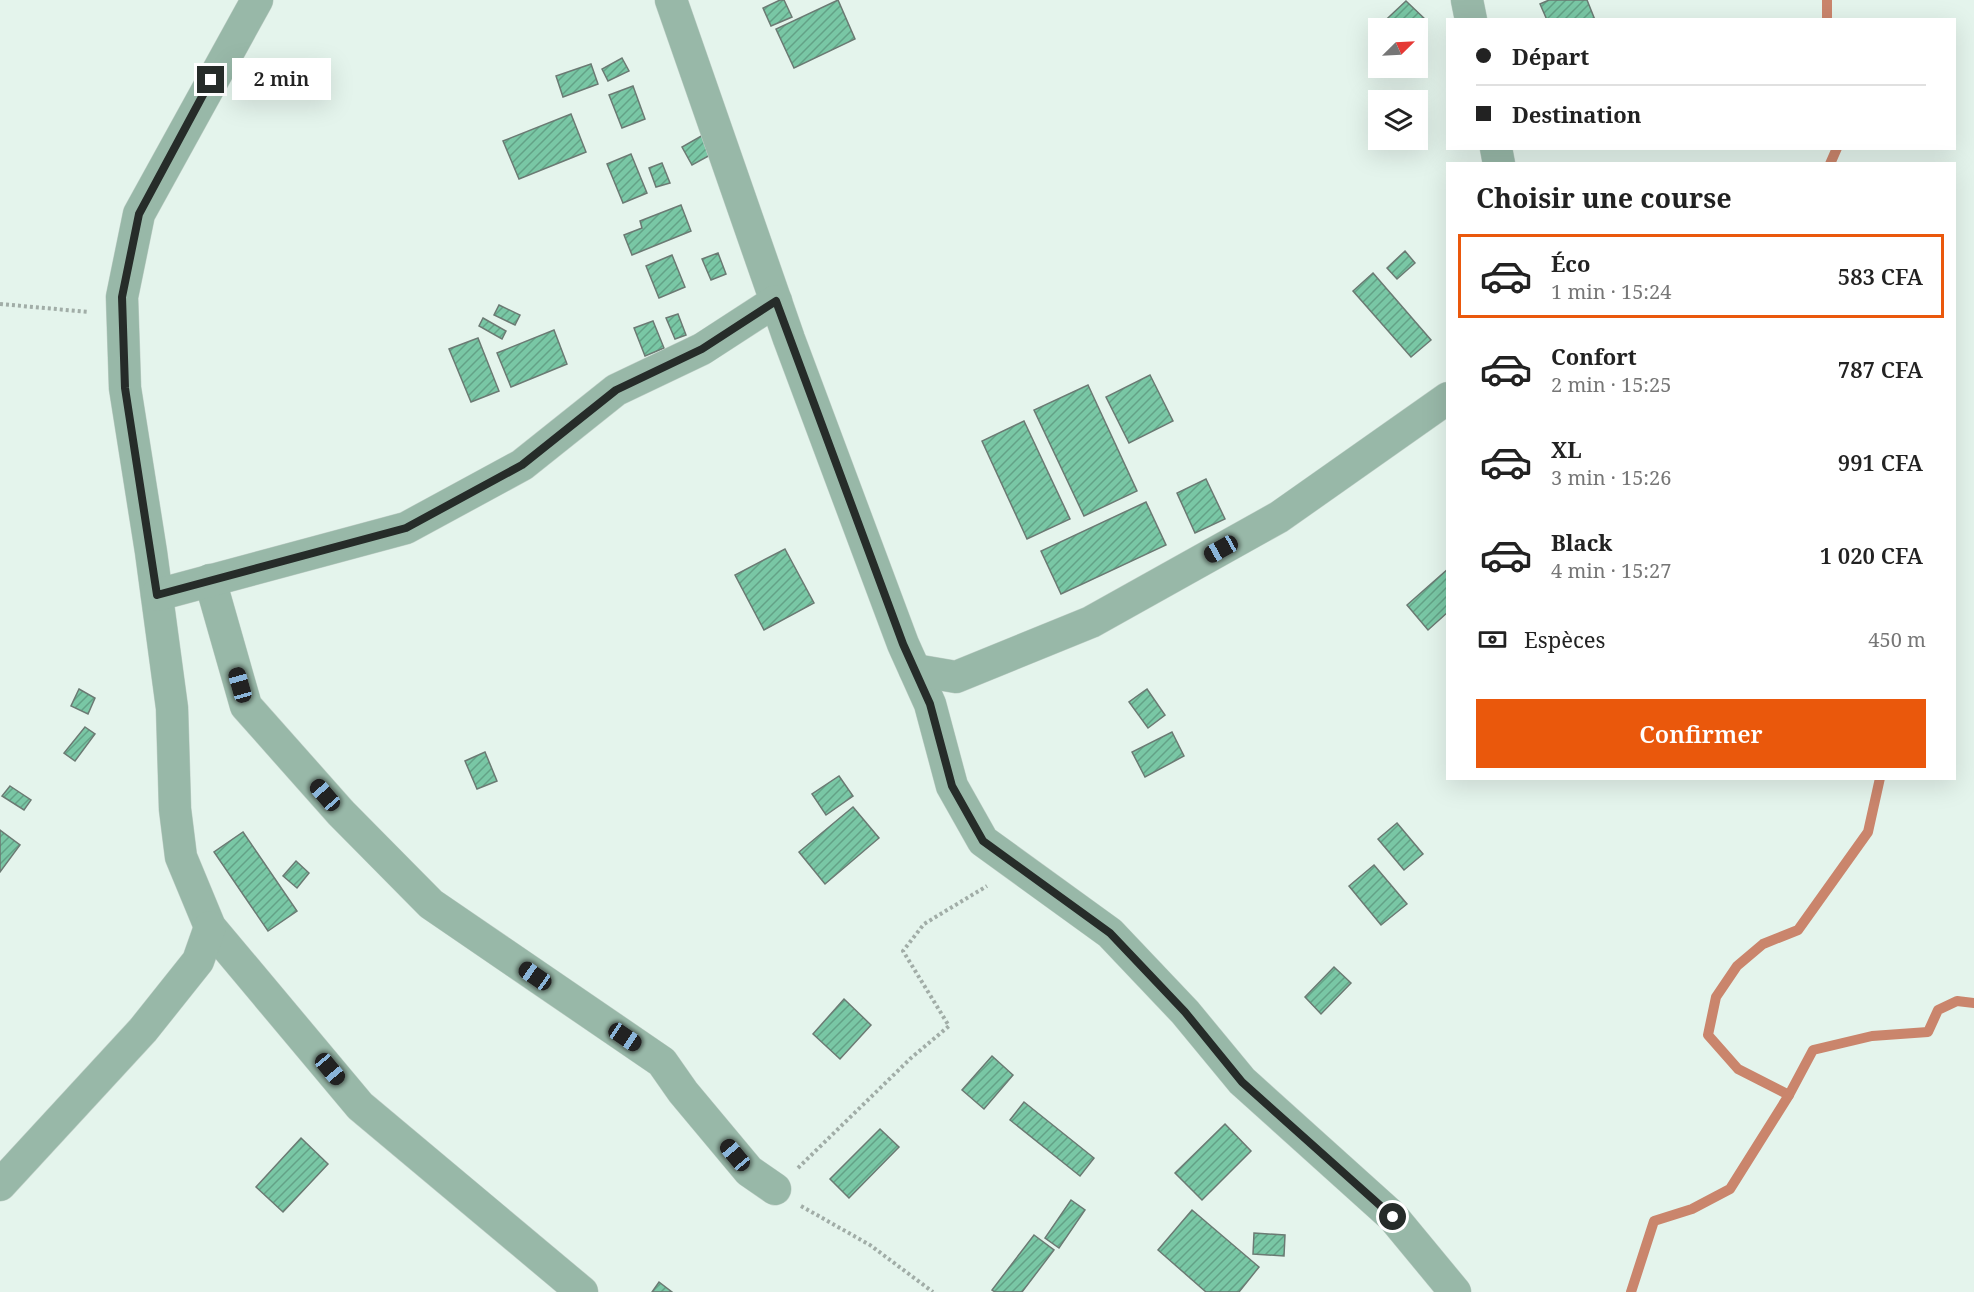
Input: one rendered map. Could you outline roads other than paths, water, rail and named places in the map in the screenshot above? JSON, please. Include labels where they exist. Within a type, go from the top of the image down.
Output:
[{"type":"street","points":[[257,0],[139,214],[122,297],[125,388],[172,708],[175,809],[181,857],[210,927],[360,1106],[582,1292]]},
{"type":"street","points":[[671,0],[776,301],[915,670],[930,704],[952,786],[983,841],[1110,933],[1185,1012],[1242,1082],[1393,1217],[1455,1292]]},
{"type":"street","points":[[1467,0],[1471,18]]},
{"type":"street","points":[[157,595],[406,528],[522,465],[616,390],[702,349],[776,301]]},
{"type":"street","points":[[915,670],[956,677],[1091,622],[1278,517],[1446,399]]},
{"type":"street","points":[[210,580],[246,706],[341,813],[431,904],[662,1062],[683,1092],[748,1171],[775,1189]]},
{"type":"street","points":[[0,1185],[143,1030],[198,961],[210,927]]},
{"type":"waterway","points":[[1827,0],[1827,18]]},
{"type":"waterway","points":[[1831,162],[1836,150]]},
{"type":"waterway","points":[[1789,1095],[1738,1069],[1708,1035],[1716,997],[1737,966],[1763,944],[1798,930],[1868,832],[1880,780]]},
{"type":"waterway","points":[[1631,1292],[1654,1221],[1692,1209],[1730,1189],[1789,1095],[1813,1050],[1872,1036],[1928,1032],[1938,1010],[1957,1001],[1974,1003]]}]
